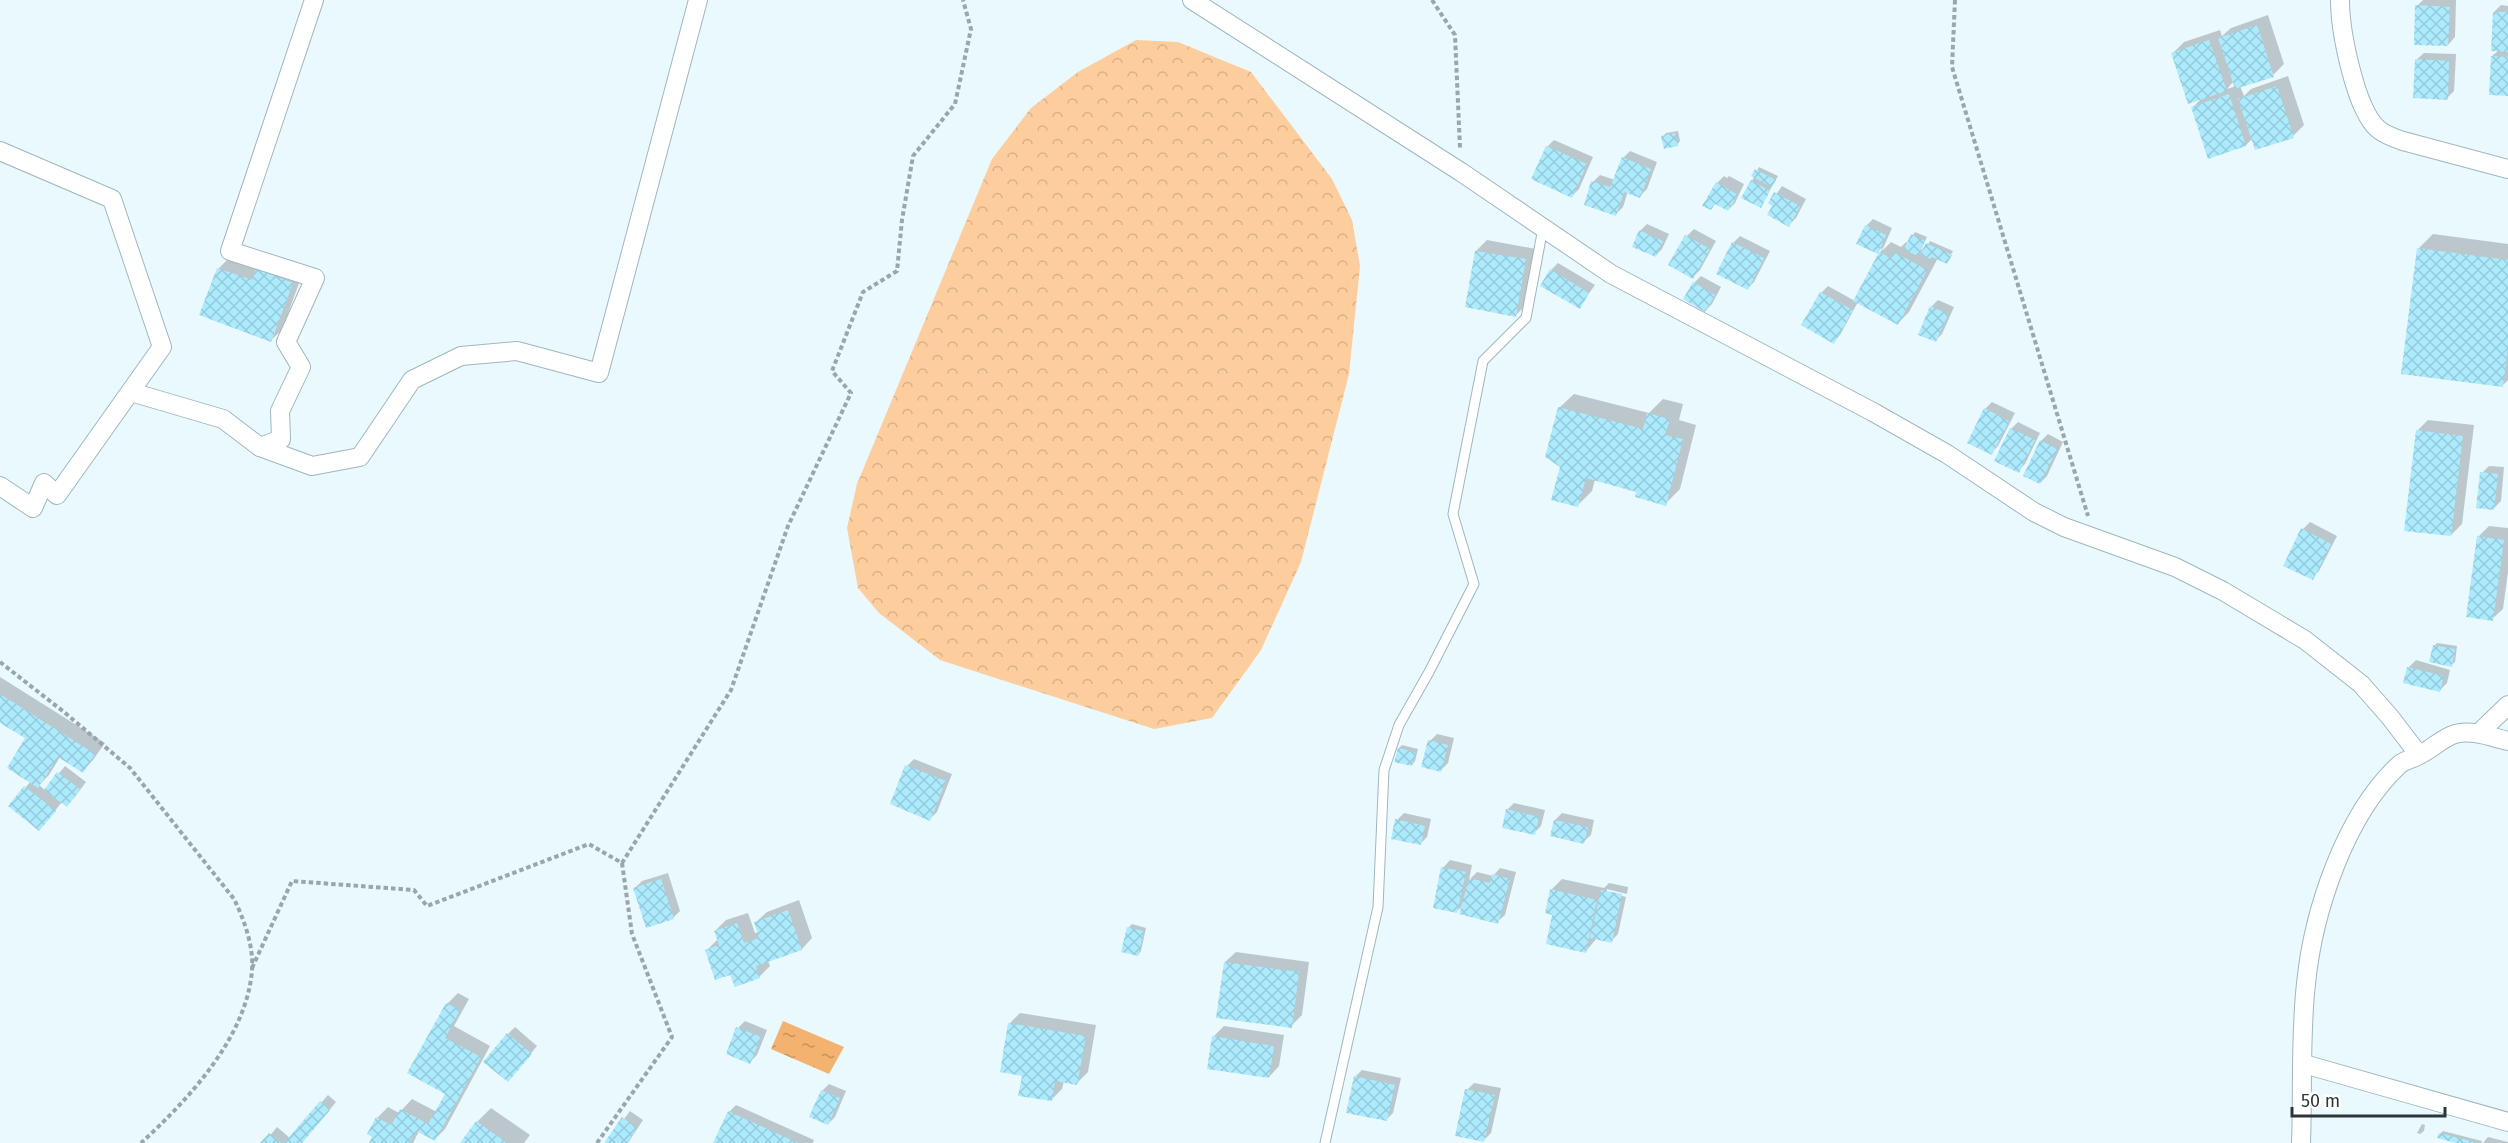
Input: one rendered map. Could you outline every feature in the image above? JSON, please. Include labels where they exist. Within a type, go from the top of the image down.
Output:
[{"type":"street","points":[[261,447],[281,439],[280,411],[301,367],[286,342],[315,278],[230,251],[314,0]]},
{"type":"street","points":[[131,392],[223,419],[261,447],[312,466],[360,457],[412,380],[461,357],[517,351],[599,373],[698,0]]},
{"type":"street","points":[[1192,0],[1461,172],[1611,274],[1874,412],[1947,454],[2034,512],[2064,527],[2175,567],[2223,591],[2305,640],[2361,684],[2419,755]]},
{"type":"street","points":[[2340,0],[2340,20],[2351,70],[2361,100],[2376,128],[2396,138],[2508,169]]},
{"type":"street","points":[[0,152],[112,199],[162,347],[57,495],[44,483],[33,508],[0,486]]},
{"type":"street","points":[[2479,733],[2508,705]]},
{"type":"street","points":[[2301,1143],[2306,982],[2316,928],[2333,872],[2357,819],[2400,763],[2455,734],[2479,733],[2508,741]]},
{"type":"street","points":[[2304,1065],[2508,1122]]},
{"type":"lane","points":[[1325,1143],[1378,907],[1384,770],[1399,725],[1474,584],[1453,514],[1478,384],[1483,361],[1526,318],[1543,228]]},
{"type":"path","points":[[597,1143],[672,1037],[632,934],[622,863],[731,690],[788,526],[851,393],[832,371],[863,292],[897,271],[902,219],[913,156],[955,104],[971,29],[963,0]]},
{"type":"path","points":[[1432,0],[1455,35],[1461,172]]},
{"type":"path","points":[[1955,0],[1952,67],[2095,539]]},
{"type":"path","points":[[0,662],[130,768],[234,899],[243,917],[252,968]]},
{"type":"path","points":[[141,1143],[185,1101],[218,1057],[237,1022],[248,993],[252,968],[292,882],[414,890],[427,906],[589,844],[622,863]]},
{"type":"green space","points":[[1136,40],[1178,42],[1251,72],[1332,179],[1352,220],[1360,266],[1349,374],[1301,562],[1261,650],[1212,718],[1154,729],[940,660],[879,613],[858,588],[847,528],[857,484],[992,159],[1031,108],[1078,72]]},
{"type":"water","points":[[783,1021],[844,1047],[829,1074],[771,1049]]},
{"type":"building","points":[[2415,5],[2450,7],[2448,46],[2414,45]]},
{"type":"building","points":[[2493,12],[2508,12],[2508,52],[2491,51]]},
{"type":"building","points":[[2257,25],[2274,77],[2235,89],[2218,38]]},
{"type":"building","points":[[2209,40],[2227,91],[2188,104],[2171,53]]},
{"type":"building","points":[[2491,56],[2508,57],[2508,96],[2489,95]]},
{"type":"building","points":[[2415,59],[2449,61],[2448,100],[2413,98]]},
{"type":"building","points":[[2277,86],[2294,138],[2255,150],[2238,99]]},
{"type":"building","points":[[2229,94],[2246,146],[2208,159],[2191,107]]},
{"type":"building","points":[[1675,133],[1678,146],[1664,149],[1661,136]]},
{"type":"building","points":[[1546,146],[1587,164],[1572,198],[1531,179]]},
{"type":"building","points":[[1622,157],[1651,169],[1640,198],[1624,192],[1616,216],[1584,205],[1591,181],[1610,187]]},
{"type":"building","points":[[1755,169],[1776,180],[1772,187],[1751,176]]},
{"type":"building","points":[[1751,180],[1770,191],[1761,208],[1741,198]]},
{"type":"building","points":[[1716,182],[1738,195],[1728,211],[1715,204],[1711,210],[1702,206]]},
{"type":"building","points":[[1774,192],[1800,206],[1789,227],[1767,215],[1772,206],[1768,203]]},
{"type":"building","points":[[1865,225],[1886,235],[1879,252],[1891,258],[1894,252],[1927,270],[1898,325],[1853,301],[1878,254],[1856,244]]},
{"type":"building","points":[[1639,230],[1663,241],[1656,257],[1632,247]]},
{"type":"building","points":[[1911,234],[1925,241],[1917,256],[1904,249]]},
{"type":"building","points":[[1685,235],[1710,249],[1693,279],[1668,265]]},
{"type":"building","points":[[1732,242],[1764,258],[1748,290],[1716,274]]},
{"type":"building","points":[[1926,243],[1952,255],[1947,264],[1920,254]]},
{"type":"building","points":[[2417,248],[2508,260],[2508,347],[2503,387],[2401,374]]},
{"type":"building","points":[[1475,251],[1526,259],[1516,317],[1465,307]]},
{"type":"building","points":[[217,268],[252,280],[256,269],[293,283],[271,342],[199,315]]},
{"type":"building","points":[[1550,269],[1589,293],[1580,309],[1540,286]]},
{"type":"building","points":[[1693,282],[1715,295],[1705,312],[1683,299]]},
{"type":"building","points":[[1820,292],[1853,310],[1834,344],[1801,325]]},
{"type":"building","points":[[1930,306],[1948,314],[1936,342],[1918,335]]},
{"type":"building","points":[[1558,407],[1643,429],[1647,413],[1670,419],[1665,435],[1683,439],[1666,506],[1635,497],[1636,492],[1586,478],[1578,507],[1551,500],[1560,467],[1545,457]]},
{"type":"building","points":[[1984,408],[2009,421],[1992,455],[1967,443]]},
{"type":"building","points":[[2010,428],[2035,440],[2019,473],[1994,461]]},
{"type":"building","points":[[2416,430],[2463,436],[2451,536],[2404,531]]},
{"type":"building","points":[[2040,440],[2057,449],[2040,484],[2023,476]]},
{"type":"building","points":[[2480,472],[2498,474],[2494,510],[2476,508]]},
{"type":"building","points":[[2301,528],[2331,544],[2313,580],[2283,566]]},
{"type":"building","points":[[2477,536],[2504,540],[2493,621],[2466,617]]},
{"type":"building","points":[[2433,645],[2455,649],[2452,667],[2429,662]]},
{"type":"building","points":[[2407,667],[2444,676],[2440,692],[2403,683]]},
{"type":"building","points":[[0,694],[95,754],[83,773],[58,757],[38,788],[7,768],[25,738],[0,723]]},
{"type":"building","points":[[1428,740],[1448,745],[1441,772],[1421,767]]},
{"type":"building","points":[[1398,748],[1415,752],[1412,766],[1394,762]]},
{"type":"building","points":[[905,765],[946,781],[930,821],[890,804]]},
{"type":"building","points":[[57,772],[80,789],[67,807],[44,790]]},
{"type":"building","points":[[24,786],[56,811],[39,831],[8,806]]},
{"type":"building","points":[[1506,809],[1539,817],[1535,835],[1502,828]]},
{"type":"building","points":[[1395,819],[1425,826],[1421,845],[1391,839]]},
{"type":"building","points":[[1554,820],[1588,827],[1584,844],[1550,836]]},
{"type":"building","points":[[1441,867],[1466,872],[1457,913],[1433,908]]},
{"type":"building","points":[[1492,874],[1510,879],[1498,924],[1459,914],[1469,878],[1490,883]]},
{"type":"building","points":[[661,879],[674,919],[646,928],[633,888]]},
{"type":"building","points":[[1550,889],[1597,900],[1586,953],[1546,944],[1552,915],[1545,913]]},
{"type":"building","points":[[1601,890],[1622,894],[1612,943],[1590,938]]},
{"type":"building","points":[[788,910],[802,950],[756,966],[760,978],[735,987],[730,975],[715,980],[705,950],[719,945],[714,931],[737,923],[744,943],[759,938],[754,922]]},
{"type":"building","points":[[1127,927],[1144,931],[1138,956],[1121,952]]},
{"type":"building","points":[[1224,962],[1299,972],[1292,1028],[1216,1018]]},
{"type":"building","points":[[446,1003],[460,1010],[445,1038],[481,1057],[435,1141],[416,1131],[409,1143],[369,1143],[372,1137],[367,1134],[376,1117],[391,1125],[400,1109],[428,1124],[445,1094],[407,1073]]},
{"type":"building","points":[[1008,1023],[1086,1036],[1077,1085],[1055,1081],[1052,1101],[1018,1096],[1022,1076],[1000,1072]]},
{"type":"building","points":[[736,1027],[761,1037],[750,1064],[726,1054]]},
{"type":"building","points":[[507,1033],[532,1054],[508,1082],[483,1062]]},
{"type":"building","points":[[1212,1036],[1274,1046],[1269,1078],[1207,1069]]},
{"type":"building","points":[[1354,1076],[1395,1085],[1387,1121],[1346,1113]]},
{"type":"building","points":[[1465,1089],[1495,1095],[1484,1142],[1455,1136]]},
{"type":"building","points":[[821,1090],[840,1098],[828,1125],[809,1117]]},
{"type":"building","points":[[320,1101],[330,1110],[302,1143],[284,1143]]},
{"type":"building","points":[[728,1111],[798,1143],[713,1143]]},
{"type":"building","points":[[622,1117],[637,1128],[627,1143],[604,1143]]},
{"type":"building","points":[[476,1121],[507,1143],[460,1143]]},
{"type":"building","points":[[269,1133],[281,1143],[260,1143]]},
{"type":"building","points":[[2439,1133],[2475,1143],[2456,1143],[2437,1138]]}]
